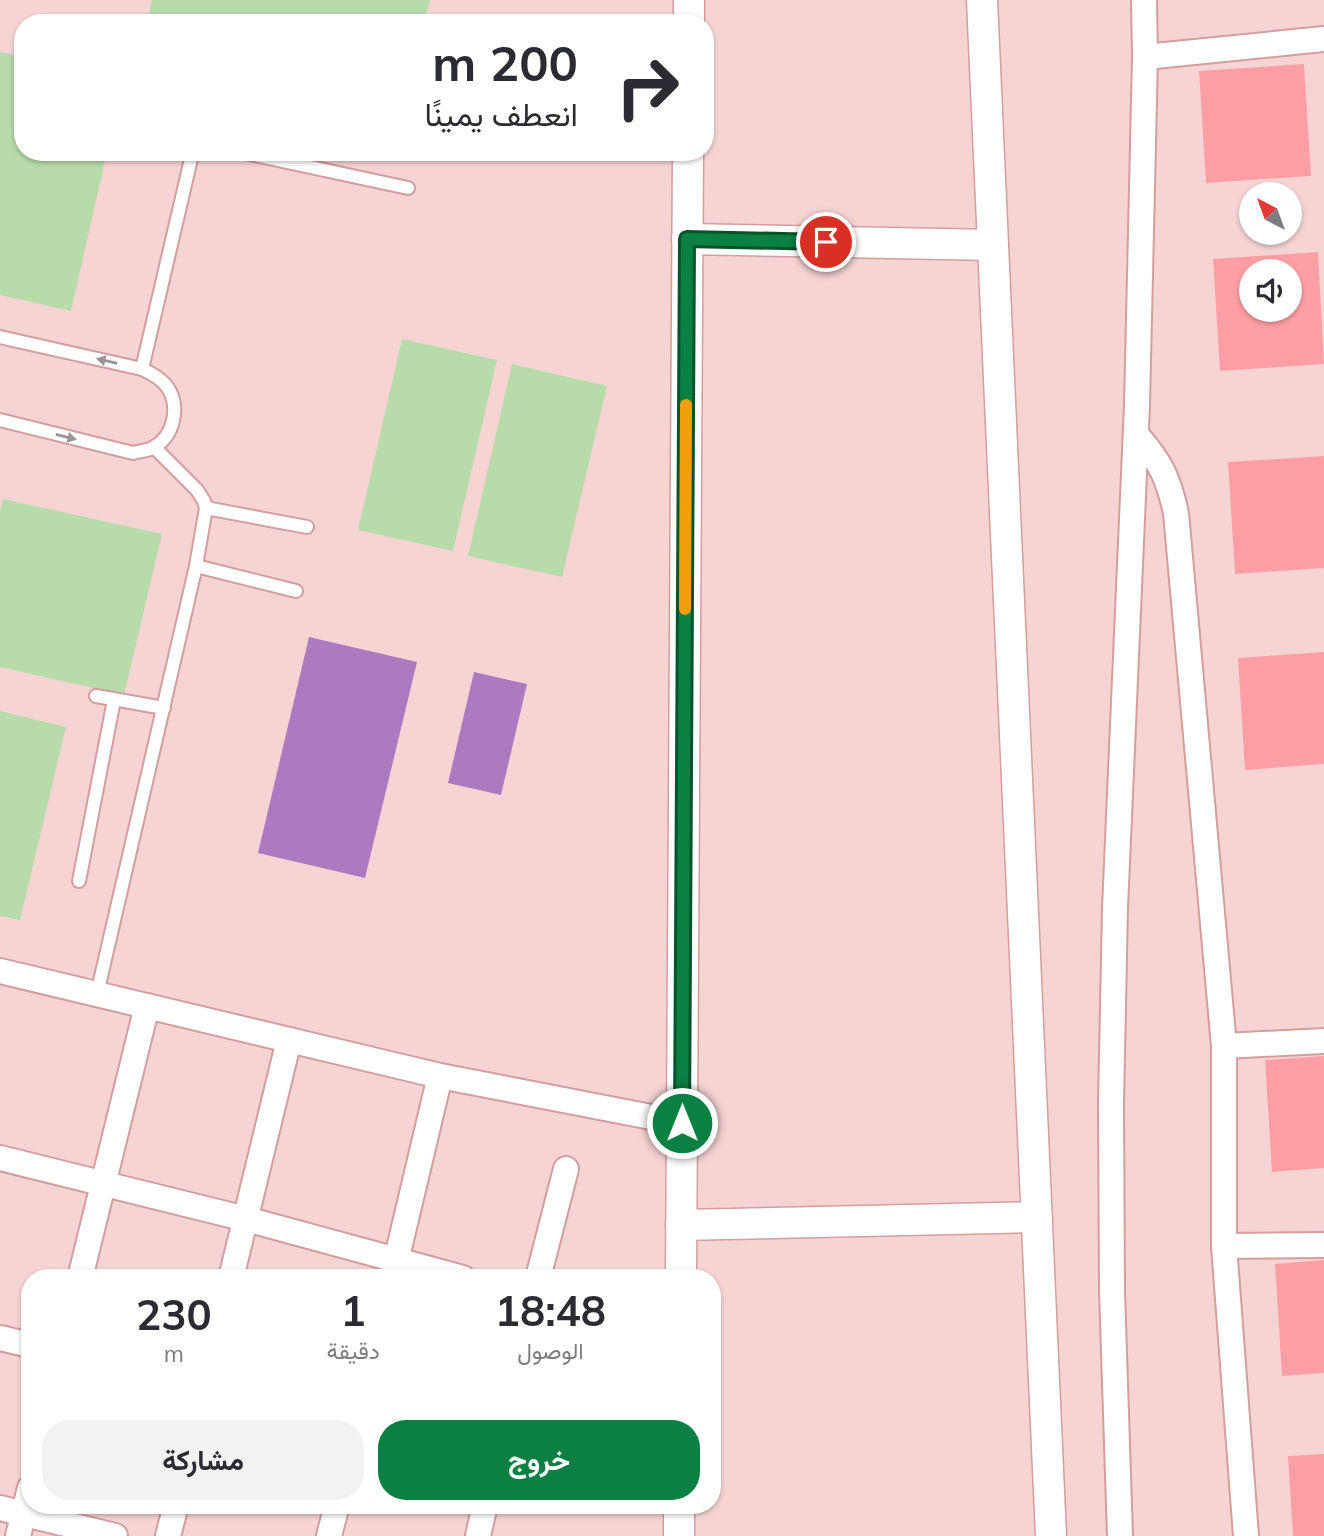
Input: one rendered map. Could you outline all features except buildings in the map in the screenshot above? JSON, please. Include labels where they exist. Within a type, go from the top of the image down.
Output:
[{"type":"street","points":[[982,0],[1051,1536]]},
{"type":"street","points":[[1121,1536],[1112,1291],[1111,1104],[1116,894],[1136,434],[1146,57],[1144,0]]},
{"type":"street","points":[[1146,57],[1324,39]]},
{"type":"street","points":[[681,1269],[688,161]]},
{"type":"street","points":[[687,239],[993,245]]},
{"type":"street","points":[[1136,434],[1161,466],[1170,486],[1176,513],[1224,1046],[1224,1246],[1246,1536]]},
{"type":"street","points":[[0,971],[440,1076],[682,1123]]},
{"type":"street","points":[[82,1269],[147,1006]]},
{"type":"street","points":[[233,1269],[289,1040]]},
{"type":"street","points":[[1224,1046],[1324,1041]]},
{"type":"street","points":[[0,1158],[246,1219],[394,1268],[440,1076]]},
{"type":"street","points":[[540,1269],[566,1169]]},
{"type":"street","points":[[681,1225],[1037,1217]]},
{"type":"street","points":[[1224,1246],[1324,1245]]},
{"type":"street","points":[[0,1338],[21,1343]]},
{"type":"street","points":[[168,1536],[174,1514]]},
{"type":"street","points":[[329,1536],[335,1514]]},
{"type":"street","points":[[478,1536],[483,1514]]},
{"type":"street","points":[[679,1536],[680,1514]]},
{"type":"street","points":[[14,1519],[115,1536]]},
{"type":"lane","points":[[142,369],[191,161]]},
{"type":"lane","points":[[283,161],[408,188]]},
{"type":"lane","points":[[0,337],[142,369],[156,376],[168,388],[175,410],[170,432],[154,447],[133,453],[0,420]]},
{"type":"lane","points":[[97,994],[196,566],[206,508],[197,489],[154,447]]},
{"type":"lane","points":[[206,508],[307,527]]},
{"type":"lane","points":[[196,566],[296,591]]},
{"type":"lane","points":[[96,696],[163,708]]},
{"type":"lane","points":[[79,881],[114,699]]},
{"type":"green space","points":[[152,0],[430,0],[426,14],[149,14]]},
{"type":"green space","points":[[0,52],[14,55],[14,161],[105,161],[71,311],[0,295]]},
{"type":"green space","points":[[402,339],[497,360],[453,551],[358,530]]},
{"type":"green space","points":[[512,364],[607,386],[562,577],[468,556]]},
{"type":"green space","points":[[3,499],[162,534],[124,695],[0,667],[0,511]]},
{"type":"green space","points":[[0,711],[66,727],[20,920],[0,916]]},
{"type":"shaded area","points":[[309,637],[417,662],[365,878],[258,853]]},
{"type":"shaded area","points":[[474,672],[527,684],[501,795],[448,783]]},
{"type":"slow traffic","points":[[685,609],[686,405]]},
{"type":"route","points":[[682,1123],[687,239],[826,242]]}]
